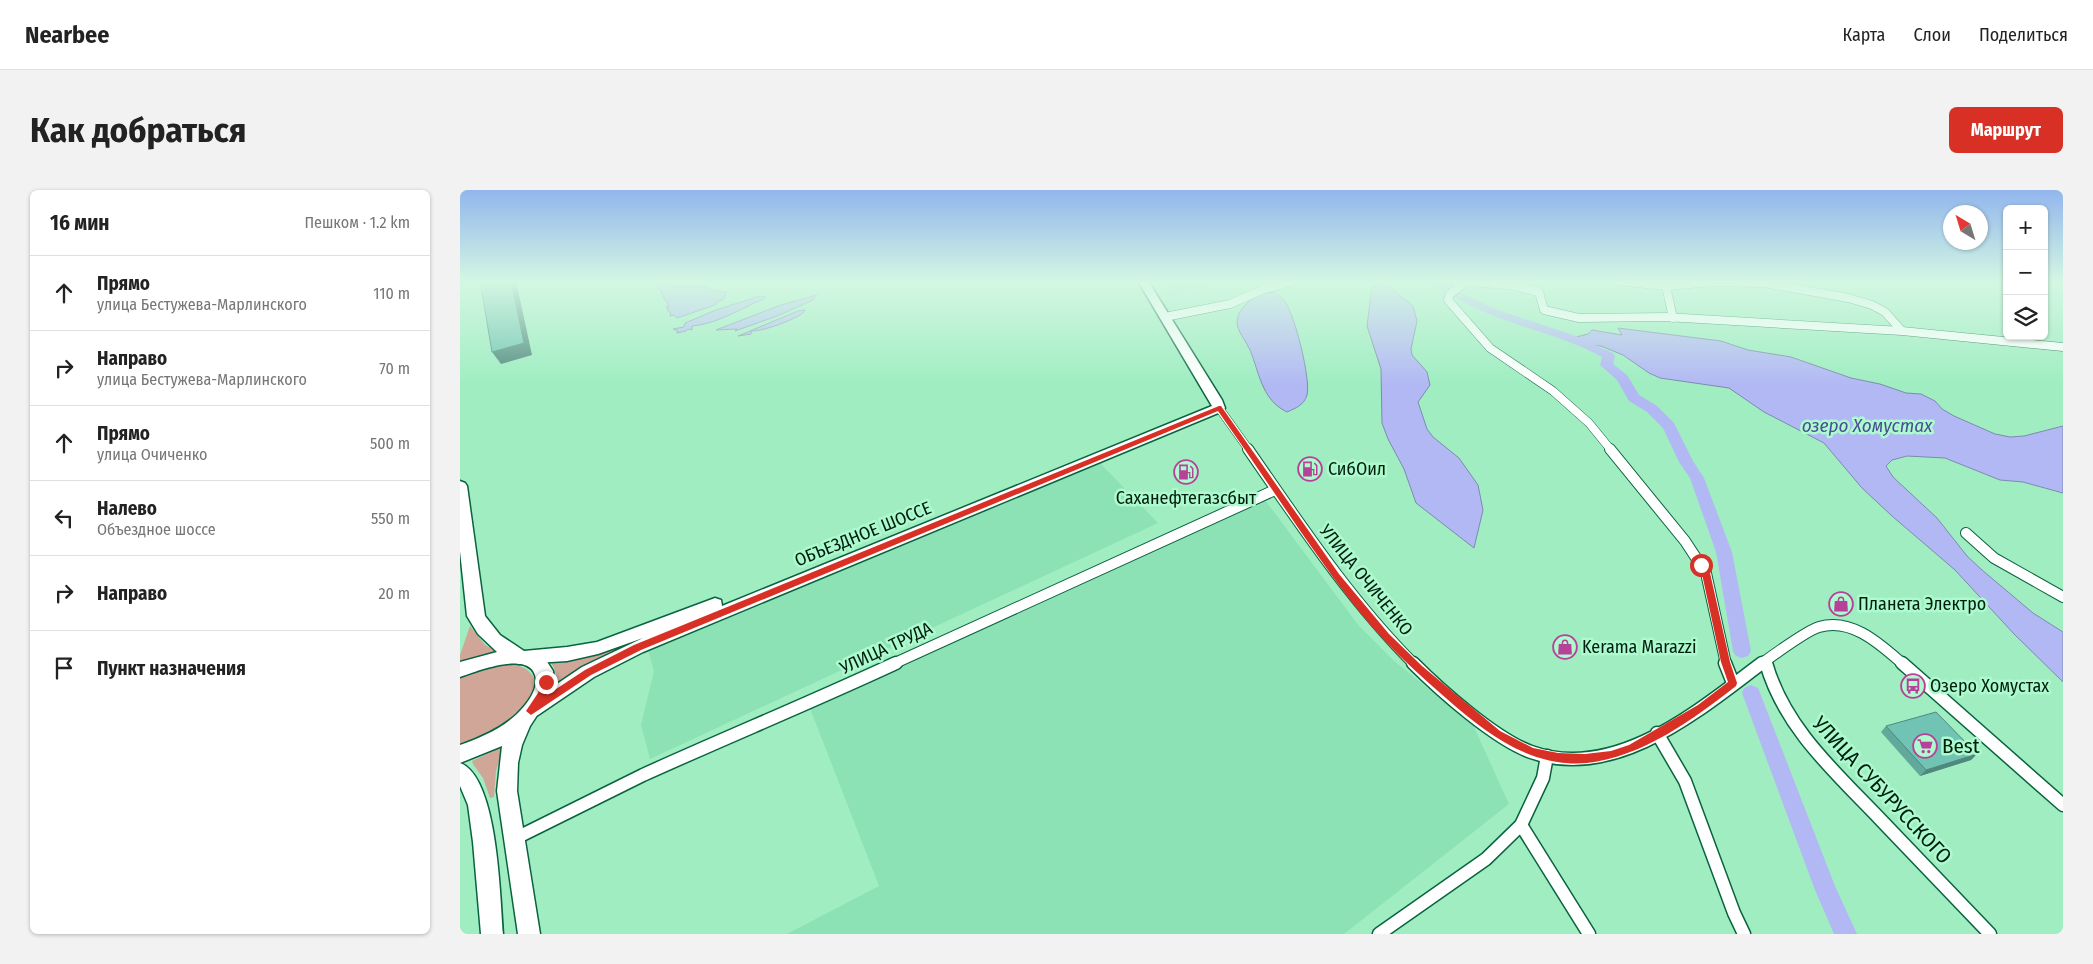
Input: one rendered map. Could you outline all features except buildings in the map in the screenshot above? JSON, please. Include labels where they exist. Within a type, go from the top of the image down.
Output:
[{"type":"main road","points":[[460,486],[476,616],[480,626],[488,636],[520,657],[538,664],[544,672],[546,682],[542,695],[527,715],[515,737],[507,772],[507,790],[529,934]]},
{"type":"main road","points":[[460,670],[483,661],[502,657],[520,657]]},
{"type":"main road","points":[[460,754],[492,742],[527,715]]},
{"type":"main road","points":[[460,772],[469,782],[478,806],[484,842],[492,934]]},
{"type":"street","points":[[1165,317],[1171,316]]},
{"type":"street","points":[[1462,316],[1490,348],[1553,391],[1589,423],[1685,541],[1706,573],[1726,662],[1733,683]]},
{"type":"street","points":[[1569,316],[1579,318],[1673,318],[1902,331],[2063,347]]},
{"type":"street","points":[[1888,316],[1902,331]]},
{"type":"street","name":"УЛИЦА ОЧИЧЕНКО","points":[[1165,317],[1218,404],[1336,577],[1405,656],[1497,734],[1516,745],[1547,756],[1585,759],[1611,755],[1632,748],[1701,708],[1733,683],[1818,627],[1833,625],[1860,631],[1888,651],[2063,805]]},
{"type":"street","name":"ОБЪЕЗДНОЕ ШОССЕ","points":[[520,657],[567,654],[598,648],[622,640],[1218,404]]},
{"type":"street","name":"ОБЪЕЗДНОЕ ШОССЕ","points":[[527,715],[588,672],[637,647],[1218,404]]},
{"type":"street","name":"УЛИЦА ТРУДА","points":[[514,839],[642,776],[813,702],[982,622],[1275,490]]},
{"type":"street","points":[[1966,533],[1994,558],[2063,596]]},
{"type":"street","name":"УЛИЦА СУБУРУССКОГО","points":[[1765,661],[1770,683],[1809,745],[1990,934]]},
{"type":"street","points":[[1657,733],[1671,754],[1685,781],[1724,887],[1744,934]]},
{"type":"street","points":[[1379,934],[1486,859],[1521,825],[1543,778],[1547,756]]},
{"type":"street","points":[[1521,825],[1589,934]]},
{"type":"shaded area","points":[[1099,462],[1158,523],[650,759],[641,725],[654,671],[647,647]]},
{"type":"shaded area","points":[[1265,500],[1359,626],[1393,660],[1473,725],[1509,804],[1344,934],[787,934],[879,886],[808,703]]},
{"type":"shaded area","points":[[470,626],[485,645],[502,654],[460,666],[460,655]]},
{"type":"shaded area","points":[[628,643],[553,690],[556,675],[549,660]]},
{"type":"shaded area","points":[[504,663],[521,667],[531,674],[535,683],[533,693],[527,704],[518,714],[496,732],[460,746],[460,676],[467,672]]},
{"type":"shaded area","points":[[504,746],[496,771],[494,797],[490,798],[483,778],[472,761]]},
{"type":"water","points":[[702,316],[727,316],[692,326],[692,330],[688,329],[677,333],[678,331],[673,329],[684,327],[685,323]]},
{"type":"water","points":[[753,316],[778,316],[735,331],[737,329],[716,330]]},
{"type":"water","points":[[787,316],[798,316],[764,329],[751,331],[751,334],[738,336]]},
{"type":"water","points":[[1239,316],[1291,316],[1304,362],[1308,387],[1306,398],[1299,406],[1287,412],[1273,402],[1268,395],[1249,348],[1239,330]]},
{"type":"water","points":[[1368,316],[1416,316],[1417,321],[1411,349],[1412,355],[1427,372],[1430,385],[1418,402],[1427,429],[1433,437],[1459,458],[1478,485],[1483,510],[1474,548],[1416,503],[1404,469],[1382,423],[1381,369],[1367,326]]},
{"type":"water","name":"озеро Хомустах","points":[[1618,328],[1721,341],[1748,350],[1791,357],[1851,378],[1880,384],[1906,393],[1921,394],[1935,401],[1942,409],[1954,416],[1995,434],[2010,437],[2024,436],[2063,426],[2063,493],[2023,482],[2000,480],[1945,458],[1907,456],[1892,460],[1886,466],[1893,477],[1937,518],[1967,556],[2033,613],[2063,632],[2063,682],[2014,634],[1955,570],[1862,488],[1824,443],[1764,412],[1729,388],[1660,378],[1649,373],[1623,355],[1601,346],[1580,344],[1572,338],[1588,334],[1592,330],[1622,335]]},
{"type":"waterway","points":[[1501,316],[1572,338],[1609,356],[1606,365],[1622,378],[1634,398],[1652,409],[1669,426],[1686,462],[1697,478],[1724,552],[1742,651]]},
{"type":"waterway","points":[[1751,693],[1826,890],[1846,934]]},
{"type":"place","name":"СибОил","points":[[1310,469]]},
{"type":"place","name":"Саханефтегазсбыт","points":[[1186,472]]},
{"type":"place","name":"Планета Электро","points":[[1841,604]]},
{"type":"place","name":"Kerama Marazzi","points":[[1565,647]]},
{"type":"place","name":"Озеро Хомустах","points":[[1913,686]]},
{"type":"place","name":"Best","points":[[1925,746]]},
{"type":"route","points":[[546,682],[542,695],[531,711],[588,672],[637,647],[1219,408],[1250,450],[1275,490],[1336,577],[1386,636],[1418,669],[1474,716],[1497,734],[1531,752],[1585,759],[1611,755],[1632,748],[1701,708],[1733,683],[1726,662],[1706,573],[1701,565]]}]
